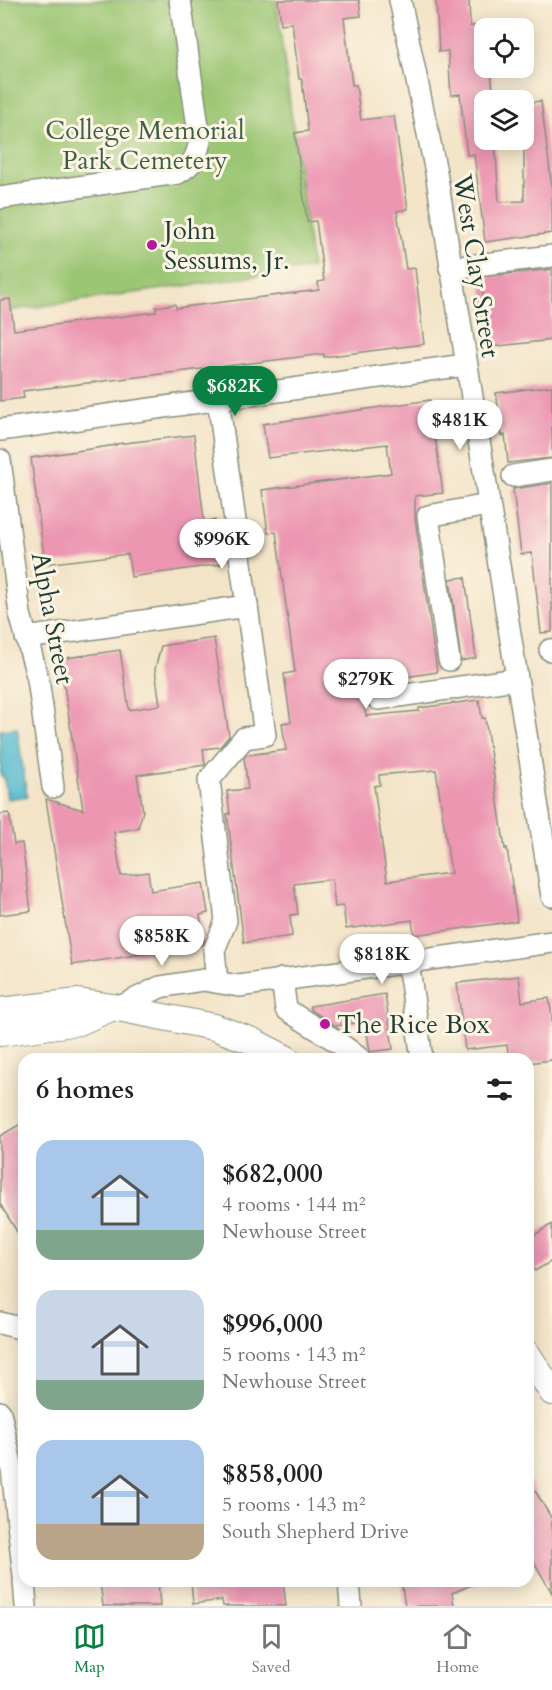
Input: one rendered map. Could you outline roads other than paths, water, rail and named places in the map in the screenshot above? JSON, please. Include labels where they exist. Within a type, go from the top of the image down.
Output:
[{"type":"main road","points":[[0,1011],[78,1002],[214,1027],[252,1041],[275,1053]]},
{"type":"main road","points":[[0,1032],[79,1022],[115,1008]]},
{"type":"main road","points":[[534,1364],[552,1392]]},
{"type":"street","points":[[0,198],[178,173],[191,165],[200,141],[180,0]]},
{"type":"street","name":"West Clay Street","points":[[400,0],[435,172],[552,896]]},
{"type":"street","points":[[450,268],[552,256]]},
{"type":"street","points":[[0,430],[465,364]]},
{"type":"street","points":[[217,982],[214,950],[226,921],[209,780],[244,738],[265,735],[218,399]]},
{"type":"street","name":"Alpha Street","points":[[0,460],[20,614],[38,679],[52,787]]},
{"type":"street","points":[[513,476],[552,470]]},
{"type":"street","points":[[449,660],[428,516],[488,506]]},
{"type":"street","points":[[26,638],[247,606]]},
{"type":"street","points":[[378,699],[517,679]]},
{"type":"street","points":[[213,748],[216,771]]},
{"type":"street","points":[[115,1008],[160,987],[204,980],[239,986],[552,942]]},
{"type":"street","points":[[408,962],[421,1053]]},
{"type":"street","points":[[282,979],[286,1009],[353,1053]]},
{"type":"street","points":[[0,1323],[18,1328]]},
{"type":"street","points":[[0,1412],[12,1469],[18,1524]]},
{"type":"street","points":[[25,1587],[26,1606]]},
{"type":"street","points":[[349,1587],[351,1606]]},
{"type":"water","points":[[17,728],[27,796],[7,799],[4,777],[1,776],[0,730]]},
{"type":"place","name":"John Sessums, Jr.","points":[[152,245]]},
{"type":"place","name":"The Rice Box","points":[[325,1024]]},
{"type":"park label","name":"College Memorial Park Cemetery","points":[[145,145]]}]
